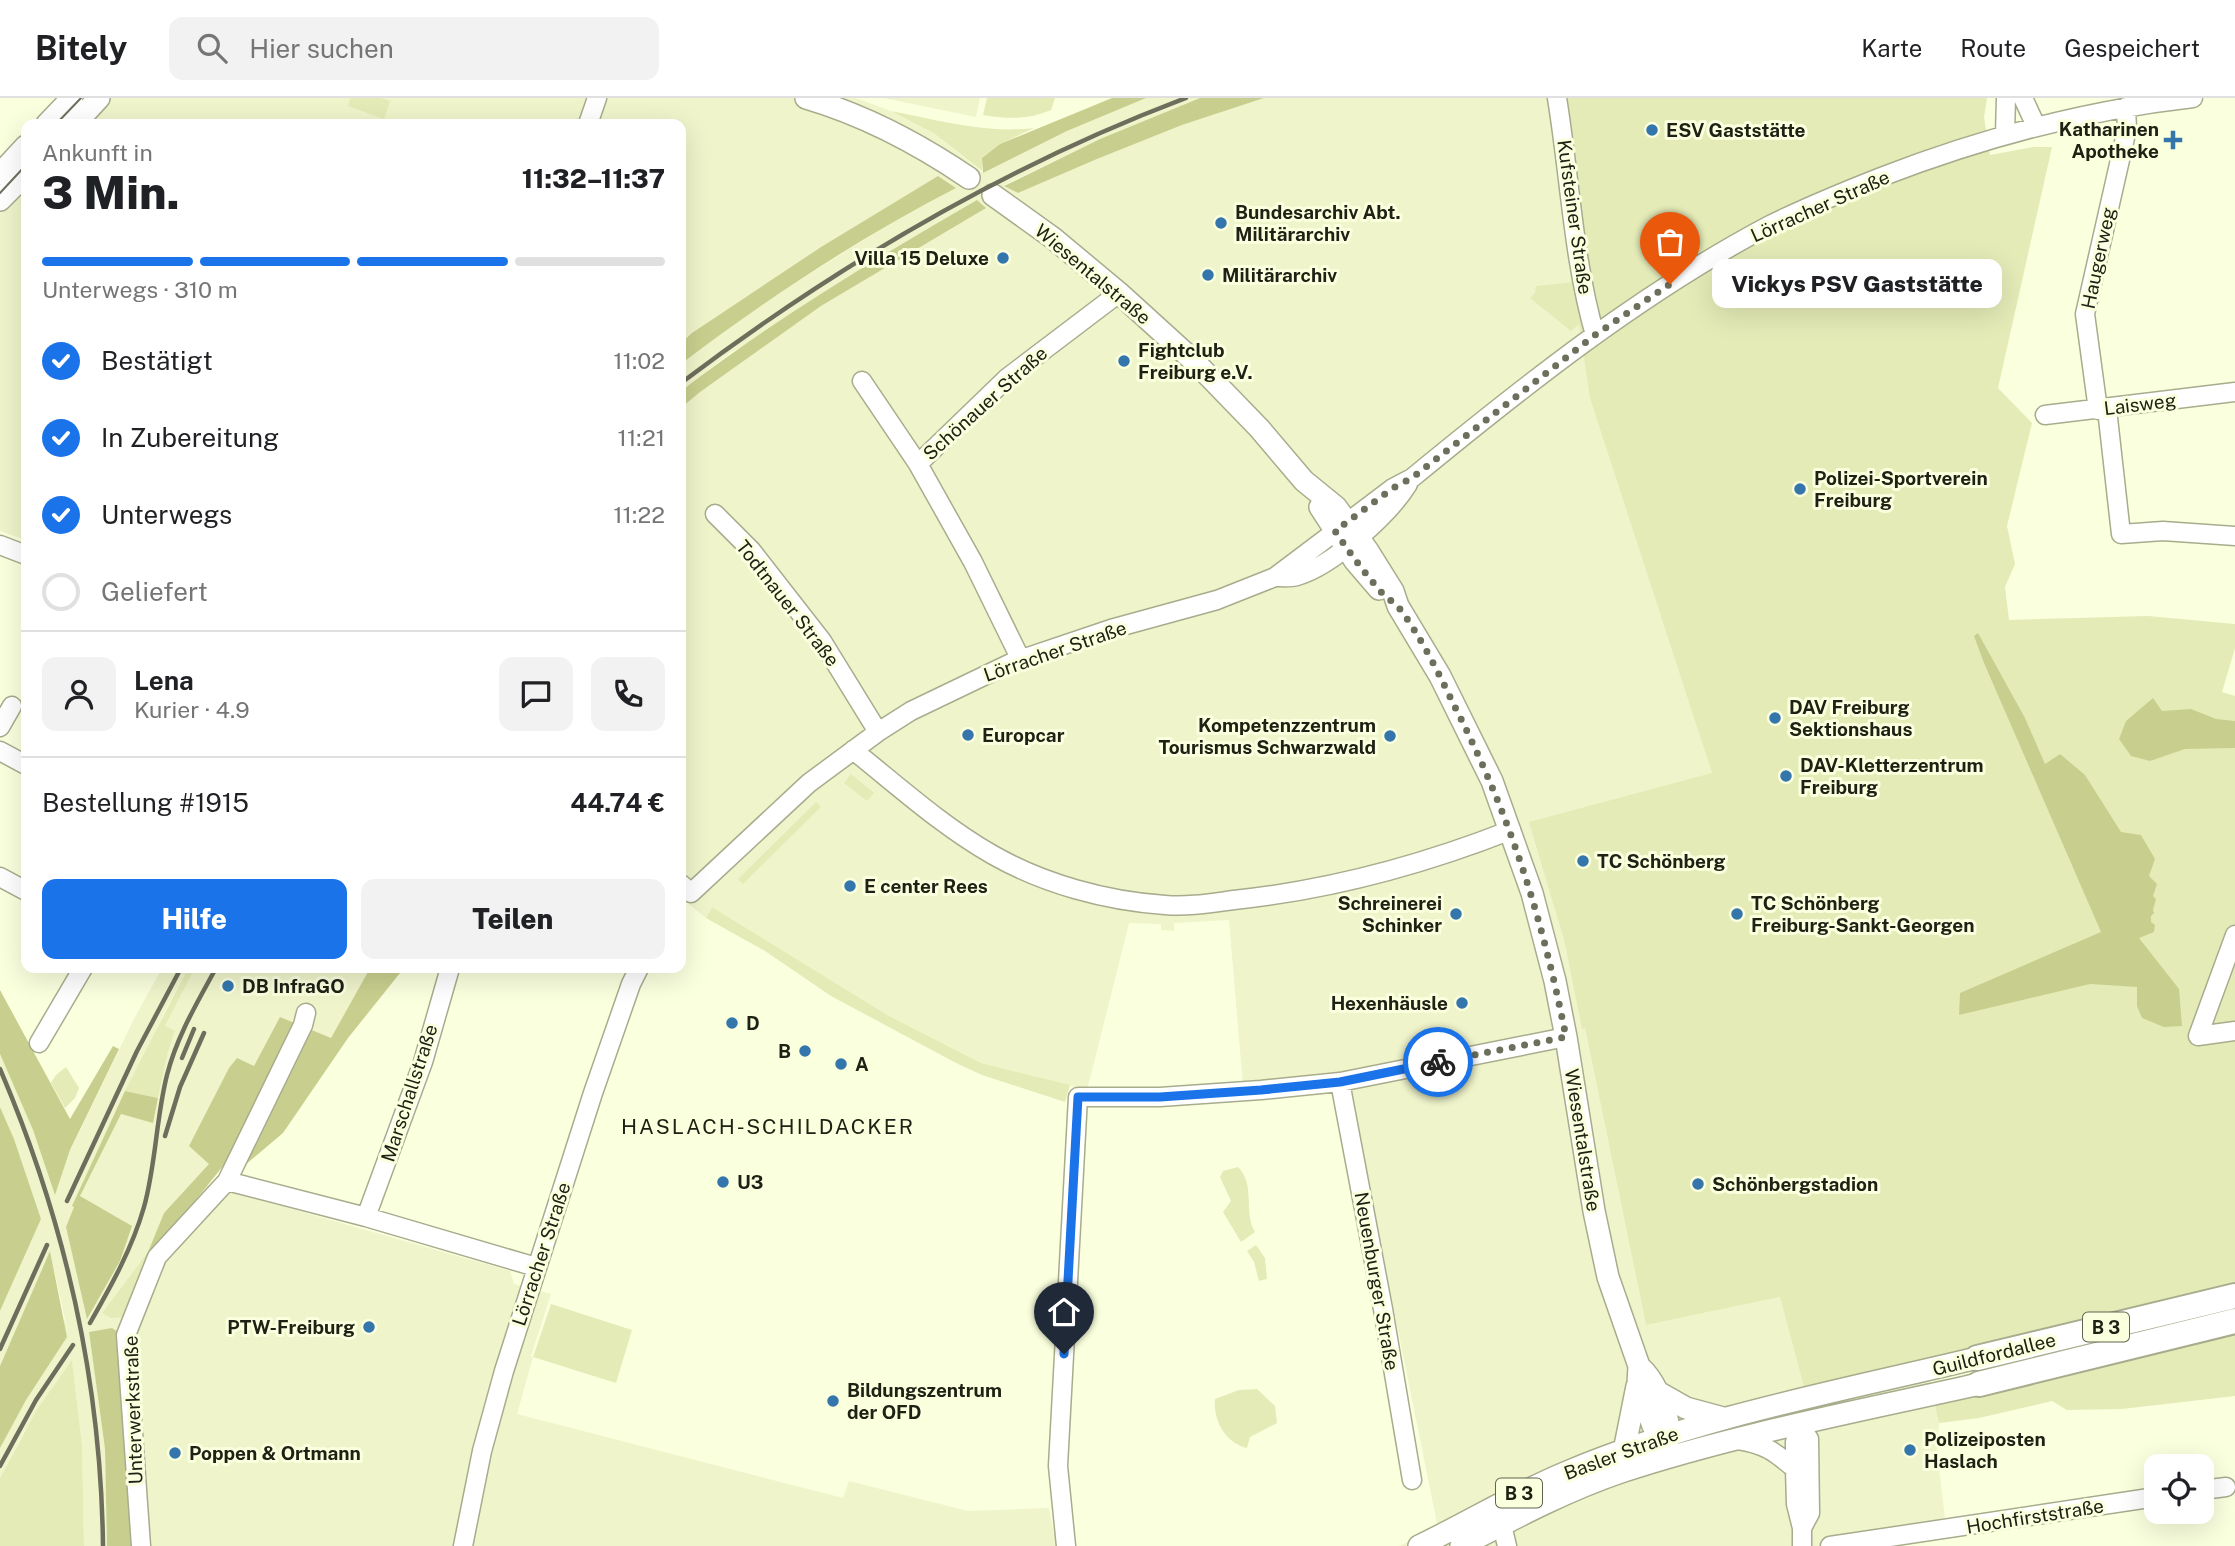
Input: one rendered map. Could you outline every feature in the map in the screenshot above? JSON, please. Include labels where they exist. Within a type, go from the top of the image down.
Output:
[{"type":"highway","name":"Guildfordallee","points":[[1977,1358],[2235,1296]]},
{"type":"highway","name":"Guildfordallee","points":[[1979,1384],[2235,1321]]},
{"type":"main road","points":[[52,119],[72,98]]},
{"type":"main road","points":[[80,119],[99,98]]},
{"type":"main road","points":[[806,98],[840,109],[897,135],[969,178]]},
{"type":"main road","points":[[0,173],[21,151]]},
{"type":"main road","points":[[0,200],[21,179]]},
{"type":"main road","name":"Wiesentalstraße","points":[[993,195],[1119,292],[1196,363],[1259,428],[1346,534],[1385,596],[1398,606],[1440,676],[1480,756],[1511,830],[1538,915],[1566,1037],[1594,1212],[1608,1277],[1644,1380],[1653,1426],[1665,1436],[1672,1458]]},
{"type":"main road","name":"Guildfordallee","points":[[1794,1402],[1977,1358]]},
{"type":"main road","points":[[1624,1451],[1644,1380],[1686,1408],[1709,1416],[1728,1418]]},
{"type":"main road","name":"Guildfordallee","points":[[1800,1424],[1979,1384]]},
{"type":"main road","points":[[1794,1402],[1800,1424]]},
{"type":"main road","name":"Basler Straße","points":[[1419,1546],[1566,1472],[1665,1436],[1794,1402]]},
{"type":"main road","name":"Basler Straße","points":[[1461,1546],[1592,1483],[1672,1458],[1800,1424]]},
{"type":"street","points":[[590,119],[597,98]]},
{"type":"street","name":"Kufsteiner Straße","points":[[1557,98],[1581,280],[1595,335]]},
{"type":"street","points":[[2005,134],[2006,98]]},
{"type":"street","points":[[2023,98],[2036,126]]},
{"type":"street","name":"Lörracher Straße","points":[[686,889],[809,783],[878,732],[930,701],[1021,660],[1111,629],[1217,600],[1275,577],[1346,534],[1402,495],[1412,478],[1595,335],[1660,290],[1771,225],[1835,195],[1937,156],[2005,134],[2126,107],[2193,98]]},
{"type":"street","name":"Haugerweg","points":[[2126,107],[2127,129],[2085,314],[2103,409],[2121,534],[2163,531],[2235,536]]},
{"type":"street","name":"Schönauer Straße","points":[[918,464],[1007,378],[1119,292]]},
{"type":"street","name":"Schönauer Straße","points":[[862,381],[918,464],[973,562],[1021,660]]},
{"type":"street","name":"Laisweg","points":[[2045,415],[2235,392]]},
{"type":"street","name":"Todtnauer Straße","points":[[715,514],[751,550],[822,642],[878,732]]},
{"type":"street","points":[[0,545],[21,553]]},
{"type":"street","points":[[0,727],[12,706]]},
{"type":"street","points":[[853,750],[910,797],[994,856],[1077,890],[1115,899],[1166,906],[1271,896],[1373,875],[1452,852],[1511,830]]},
{"type":"street","points":[[0,751],[21,762]]},
{"type":"street","points":[[0,877],[21,888]]},
{"type":"street","points":[[2235,935],[2198,1036],[2235,1031]]},
{"type":"street","points":[[39,1043],[80,973]]},
{"type":"street","name":"Marschallstraße","points":[[366,1217],[423,1062],[449,973]]},
{"type":"street","name":"Lörracher Straße","points":[[463,1546],[482,1451],[536,1267],[593,1093],[636,973]]},
{"type":"street","name":"Unterwerkstraße","points":[[141,1546],[126,1335],[157,1258],[227,1181],[303,1025],[306,1013]]},
{"type":"street","points":[[1066,1546],[1058,1466],[1078,1097],[1160,1097],[1340,1082],[1566,1037]]},
{"type":"street","name":"Neuenburger Straße","points":[[1340,1082],[1412,1480]]},
{"type":"street","points":[[227,1181],[366,1217],[536,1267]]},
{"type":"street","points":[[1800,1424],[1795,1469],[1796,1504],[1802,1537]]},
{"type":"street","points":[[1800,1424],[1810,1439],[1810,1513],[1802,1537]]},
{"type":"street","points":[[1738,1440],[1759,1443],[1773,1450],[1795,1469]]},
{"type":"street","points":[[2214,1488],[2225,1487]]},
{"type":"street","name":"Hochfirststraße","points":[[1830,1546],[2144,1499]]},
{"type":"street","points":[[1502,1525],[1507,1546]]},
{"type":"shaded area","points":[[77,98],[856,98],[891,111],[935,134],[983,173],[1067,131],[1146,98],[1200,98],[1100,139],[1004,185],[1018,193],[1182,125],[1264,98],[1547,98],[1686,691],[1712,773],[1550,888],[1582,1028],[1585,1028],[1646,1325],[1780,1297],[1807,1393],[1926,1366],[1939,1423],[1937,1449],[1946,1528],[1822,1546],[1399,1546],[1438,1528],[1346,1073],[1243,1085],[1229,920],[1174,923],[1174,931],[1161,930],[1161,924],[1129,923],[1087,1090],[981,1063],[889,1016],[712,907],[706,918],[686,902],[686,404],[821,306],[986,208],[730,353],[686,387],[686,360],[751,311],[900,217],[955,188],[938,176],[821,247],[686,340],[686,119],[57,119]]},
{"type":"shaded area","points":[[350,98],[381,98],[390,101],[384,119],[348,106]]},
{"type":"shaded area","points":[[884,98],[980,98],[976,117]]},
{"type":"shaded area","points":[[987,98],[1055,98],[1051,110],[1034,116],[1009,118],[983,115]]},
{"type":"shaded area","points":[[1112,98],[1146,98],[1067,131],[983,173],[982,158],[1000,144]]},
{"type":"shaded area","points":[[1200,98],[1264,98],[1182,125],[1018,193],[1004,186],[1100,139]]},
{"type":"shaded area","points":[[1547,98],[1987,98],[1984,117],[1990,155],[2033,147],[2052,147],[1998,388],[2032,423],[2007,526],[2015,564],[2005,587],[2009,620],[2148,616],[2235,624],[2235,648],[2222,692],[2235,696],[2235,1289],[1806,1394],[1780,1297],[1646,1325],[1585,1028],[1582,1029],[1564,940],[1529,822],[1712,773],[1590,398],[1579,324],[1571,331],[1530,298],[1535,293],[1536,286],[1573,282]]},
{"type":"shaded area","points":[[891,111],[980,128],[1034,128],[1000,144],[982,158],[982,171],[935,134]]},
{"type":"shaded area","points":[[21,157],[21,538],[0,531],[0,179]]},
{"type":"shaded area","points":[[938,176],[956,188],[884,227],[815,270],[686,360],[686,338],[692,333],[821,247]]},
{"type":"shaded area","points":[[977,200],[986,208],[821,306],[686,404],[686,387],[789,314]]},
{"type":"shaded area","points":[[1978,633],[2025,718],[2045,764],[2060,754],[2085,775],[2121,832],[2141,835],[2155,859],[2149,876],[2157,884],[2153,896],[2156,899],[2154,913],[2151,916],[2151,922],[2155,925],[2154,932],[2139,938],[2179,989],[2182,1026],[2164,1027],[2142,1018],[2137,1006],[2137,987],[2090,984],[1959,1015],[1960,993],[2101,932],[1984,663],[1974,636]]},
{"type":"shaded area","points":[[2153,698],[2162,711],[2191,709],[2216,719],[2235,721],[2235,748],[2185,749],[2150,761],[2131,756],[2119,739],[2126,721]]},
{"type":"shaded area","points":[[851,774],[874,793],[867,801],[844,783]]},
{"type":"shaded area","points":[[816,802],[821,807],[743,884],[738,879]]},
{"type":"shaded area","points":[[712,907],[889,1016],[981,1063],[1070,1085],[1065,1102],[982,1075],[831,996],[765,951],[706,918]]},
{"type":"shaded area","points":[[159,973],[185,973],[82,1191],[121,1114],[153,1122],[175,1032],[165,1026],[192,973],[367,973],[331,1038],[164,1213],[148,1252],[102,1313],[124,1317],[133,1289],[151,1256],[207,1185],[510,1271],[514,1284],[551,1294],[531,1356],[533,1357],[517,1414],[843,1498],[849,1481],[968,1511],[1049,1508],[1056,1546],[134,1546],[89,1332],[105,1449],[107,1546],[84,1546],[82,1445],[72,1361],[24,1432],[0,1478],[0,1448],[65,1319],[50,1252],[0,1366],[0,1311],[41,1219],[14,1139],[0,1107],[0,1054],[33,1130],[55,1194],[70,1151]],"holes":[[[80,1196],[120,1261],[87,1318],[66,1227]]]},
{"type":"shaded area","points":[[185,973],[192,973],[165,1026],[175,1031],[158,1098],[125,1091]]},
{"type":"shaded area","points":[[367,973],[400,973],[348,1038],[283,1133],[245,1165],[227,1161],[151,1256],[148,1252],[164,1213],[209,1164],[189,1146],[229,1068],[237,1058],[254,1066],[280,1017],[331,1038]]},
{"type":"shaded area","points":[[0,990],[70,1119],[113,1046],[119,1049],[70,1150],[55,1195],[33,1130],[0,1054]]},
{"type":"shaded area","points":[[66,1067],[79,1088],[75,1098],[65,1108],[51,1083]]},
{"type":"shaded area","points":[[125,1091],[158,1098],[153,1123],[121,1114],[80,1196],[132,1226],[120,1261],[87,1319],[66,1227],[74,1207],[72,1206]]},
{"type":"shaded area","points":[[0,1107],[14,1139],[41,1219],[0,1311]]},
{"type":"shaded area","points":[[1238,1167],[1247,1182],[1250,1216],[1255,1232],[1241,1242],[1223,1212],[1231,1201],[1220,1177],[1223,1171]]},
{"type":"shaded area","points":[[1256,1245],[1265,1258],[1267,1279],[1259,1281],[1254,1262],[1247,1251]]},
{"type":"shaded area","points":[[50,1251],[67,1337],[26,1400],[0,1448],[0,1366]]},
{"type":"shaded area","points":[[148,1252],[151,1256],[133,1289],[124,1317],[111,1318],[102,1313]]},
{"type":"shaded area","points":[[551,1304],[632,1330],[616,1383],[533,1357]]},
{"type":"shaded area","points":[[2235,1327],[2235,1396],[2122,1409],[2067,1410],[2052,1401],[1979,1418],[1939,1423],[1934,1401]]},
{"type":"shaded area","points":[[112,1328],[121,1334],[134,1546],[107,1546],[105,1449],[89,1332]]},
{"type":"shaded area","points":[[72,1360],[82,1445],[84,1546],[0,1546],[0,1478],[36,1411]]},
{"type":"shaded area","points":[[1257,1389],[1275,1406],[1277,1423],[1250,1437],[1247,1448],[1232,1441],[1222,1430],[1216,1415],[1215,1399],[1239,1390]]},
{"type":"tram line","points":[[61,119],[81,98]]},
{"type":"tram line","points":[[0,193],[21,170]]},
{"type":"railway","points":[[686,379],[800,299],[923,223],[1052,155],[1186,98]]},
{"type":"railway","points":[[67,1201],[137,1051],[178,973]]},
{"type":"railway","points":[[90,1323],[120,1267],[139,1223],[148,1191],[163,1091],[171,1061],[188,1020],[213,973]]},
{"type":"railway","points":[[182,1058],[194,1029]]},
{"type":"railway","points":[[165,1136],[180,1087],[204,1033]]},
{"type":"railway","points":[[0,1069],[43,1184],[75,1303],[95,1423],[103,1546]]},
{"type":"railway","points":[[0,1349],[47,1245]]},
{"type":"railway","points":[[0,1466],[36,1400],[73,1345]]},
{"type":"way so far","points":[[1438,1062],[1566,1037],[1555,981],[1532,893],[1492,781],[1440,676],[1398,606],[1385,596],[1335,531],[1393,488],[1412,478],[1595,335],[1670,284]]},
{"type":"place","name":"ESV Gaststätte","points":[[1652,130]]},
{"type":"place","name":"Katharinen Apotheke","points":[[2173,140]]},
{"type":"place","name":"Bundesarchiv Abt. Militärarchiv","points":[[1221,223]]},
{"type":"place","name":"Villa 15 Deluxe","points":[[1003,258]]},
{"type":"place","name":"Militärarchiv","points":[[1208,275]]},
{"type":"place","name":"Vickys PSV Gaststätte","points":[[1670,284]]},
{"type":"place","name":"Fightclub Freiburg e.V.","points":[[1124,361]]},
{"type":"place","name":"Polizei-Sportverein Freiburg","points":[[1800,489]]},
{"type":"place","name":"DAV Freiburg Sektionshaus","points":[[1775,718]]},
{"type":"place","name":"Europcar","points":[[968,735]]},
{"type":"place","name":"Kompetenzzentrum Tourismus Schwarzwald","points":[[1390,736]]},
{"type":"place","name":"DAV-Kletterzentrum Freiburg","points":[[1786,776]]},
{"type":"place","name":"TC Schönberg","points":[[1583,861]]},
{"type":"place","name":"E center Rees","points":[[850,886]]},
{"type":"place","name":"Schreinerei Schinker","points":[[1456,914]]},
{"type":"place","name":"TC Schönberg Freiburg-Sankt-Georgen","points":[[1737,914]]},
{"type":"place","name":"DB InfraGO","points":[[228,986]]},
{"type":"place","name":"Hexenhäusle","points":[[1462,1003]]},
{"type":"place","name":"D","points":[[732,1023]]},
{"type":"place","name":"B","points":[[805,1051]]},
{"type":"place","name":"A","points":[[841,1064]]},
{"type":"place","name":"U3","points":[[723,1182]]},
{"type":"place","name":"Schönbergstadion","points":[[1698,1184]]},
{"type":"place","name":"PTW-Freiburg","points":[[369,1327]]},
{"type":"place","name":"Bildungszentrum der OFD","points":[[833,1401]]},
{"type":"place","name":"Polizeiposten Haslach","points":[[1910,1450]]},
{"type":"place","name":"Poppen & Ortmann","points":[[175,1453]]},
{"type":"district","name":"HASLACH-SCHILDACKER","points":[[768,1126]]},
{"type":"route","points":[[1064,1354],[1078,1097],[1160,1097],[1261,1090],[1340,1082],[1438,1062]]}]
